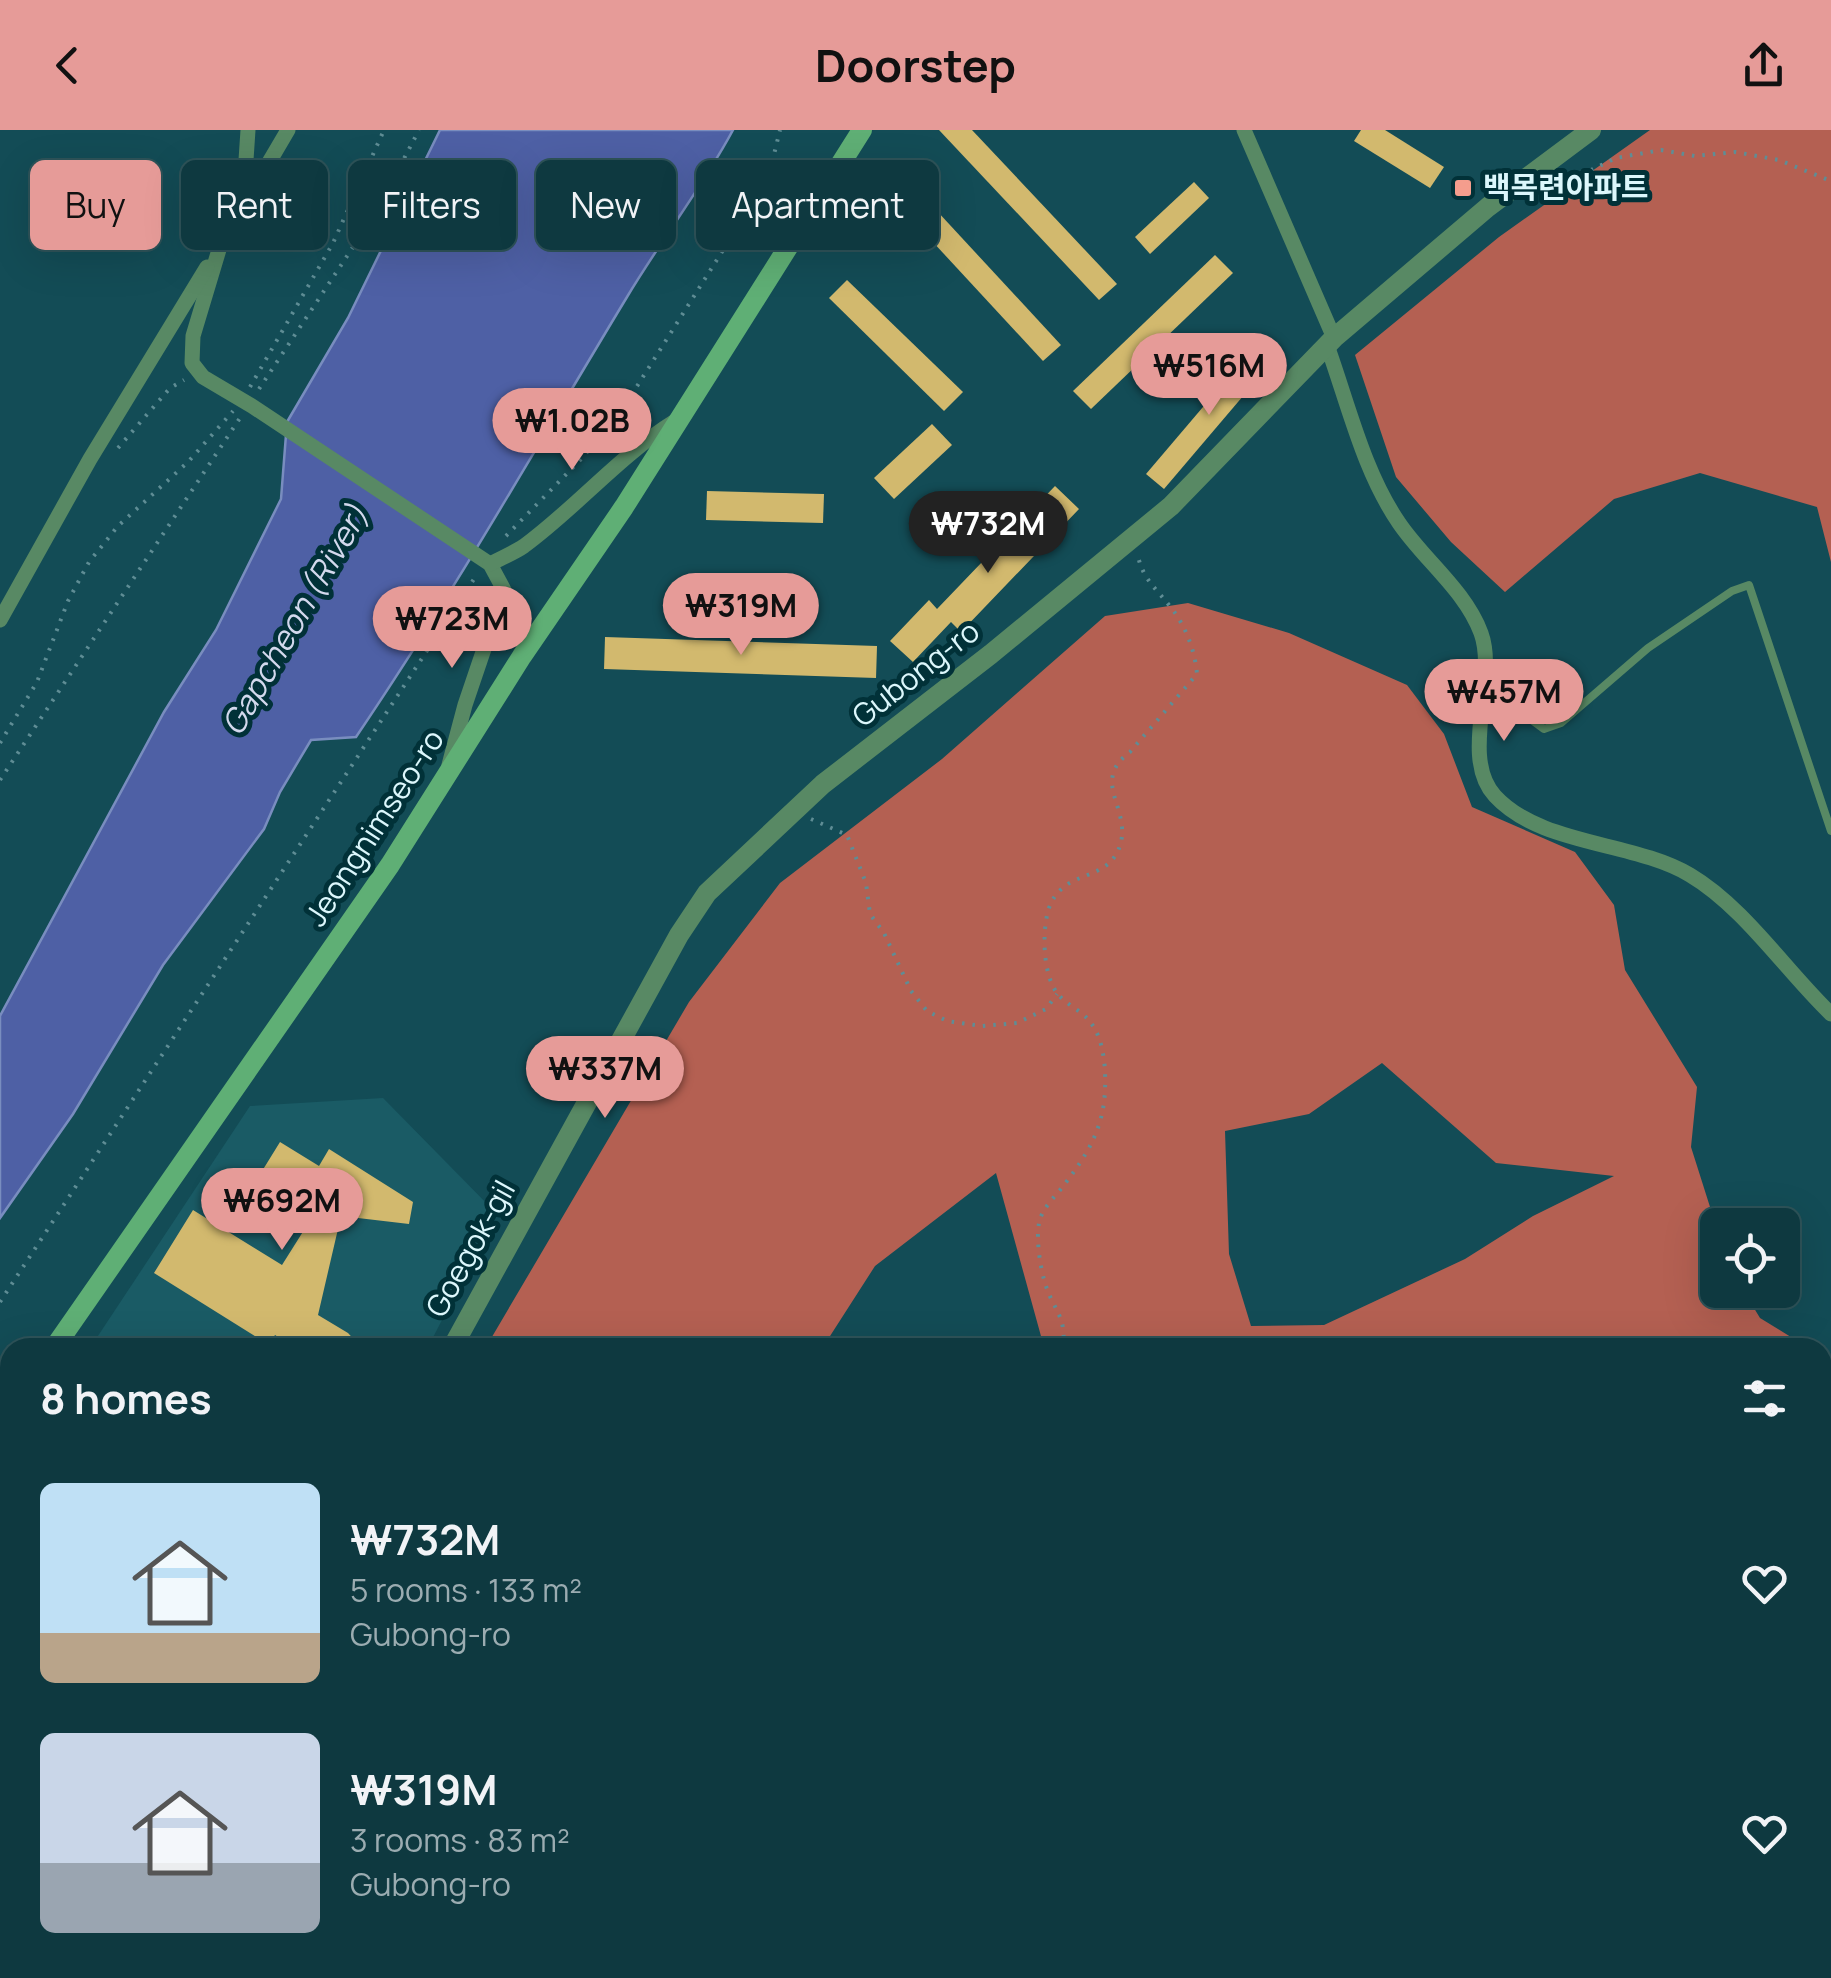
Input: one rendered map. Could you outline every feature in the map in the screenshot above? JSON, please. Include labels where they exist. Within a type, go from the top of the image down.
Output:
[{"type":"main road","name":"Jeongnimseo-ro","points":[[61,1338],[323,963],[522,656],[624,507],[862,130]]},
{"type":"street","points":[[246,160],[248,130]]},
{"type":"street","points":[[270,160],[288,130]]},
{"type":"street","points":[[1244,130],[1331,343],[1378,490],[1401,526],[1461,598],[1481,632],[1486,656],[1480,729],[1482,765],[1491,792],[1510,810],[1533,822],[1659,860],[1692,876],[1721,899],[1831,1014]]},
{"type":"street","name":"Gubong-ro","points":[[728,872],[793,812],[1171,506],[1331,343],[1518,185],[1590,130]]},
{"type":"street","points":[[0,620],[90,459],[217,250]]},
{"type":"street","points":[[220,250],[193,336],[192,363],[203,377],[485,561],[504,590],[456,735],[448,772]]},
{"type":"street","points":[[485,561],[519,550],[648,437],[678,419]]},
{"type":"street","name":"Goegok-gil","points":[[457,1338],[678,935],[707,893],[728,872]]},
{"type":"lane","points":[[1486,656],[1514,706],[1544,728],[1561,723],[1648,648],[1732,591],[1749,585],[1831,831]]},
{"type":"path","points":[[0,743],[37,682],[68,601],[90,562],[118,526],[247,404],[333,243],[384,130]]},
{"type":"path","points":[[0,780],[375,214],[419,130]]},
{"type":"path","points":[[0,1302],[485,561],[584,456],[634,390],[768,179],[780,130]]},
{"type":"path","points":[[1518,185],[1590,171],[1616,158],[1661,150],[1696,156],[1735,152],[1778,160],[1831,181]]},
{"type":"path","points":[[90,459],[114,452],[170,388],[186,378],[203,377]]},
{"type":"path","points":[[1063,1338],[1063,1318],[1045,1283],[1038,1227],[1049,1204],[1096,1140],[1104,1112],[1105,1087],[1099,1040],[1091,1022],[1058,994],[1046,964],[1048,912],[1057,893],[1072,879],[1092,876],[1118,850],[1122,819],[1111,781],[1117,762],[1197,674],[1195,657],[1179,620],[1141,570],[1140,532]]},
{"type":"path","points":[[793,812],[848,835],[866,883],[870,914],[927,1011],[947,1022],[982,1026],[1017,1023],[1046,1009],[1058,994]]},
{"type":"shaded area","points":[[1650,130],[1831,130],[1831,562],[1817,507],[1700,473],[1614,499],[1505,592],[1451,542],[1396,477],[1355,355],[1499,237]]},
{"type":"shaded area","points":[[1188,603],[1289,633],[1407,685],[1444,734],[1472,807],[1575,852],[1614,905],[1625,970],[1697,1087],[1691,1147],[1710,1208],[1700,1208],[1700,1308],[1754,1308],[1760,1318],[1792,1338],[1042,1338],[996,1173],[875,1266],[829,1338],[491,1338],[689,1002],[780,883],[942,759],[1105,616]],"holes":[[[1382,1063],[1496,1163],[1614,1176],[1533,1216],[1465,1259],[1324,1325],[1251,1326],[1229,1254],[1225,1131],[1309,1114]]]},
{"type":"shaded area","points":[[383,1098],[497,1214],[433,1338],[97,1338],[250,1106]]},
{"type":"water","name":"Gapcheon (River)","points":[[440,130],[733,130],[716,160],[696,160],[696,191],[676,222],[676,160],[536,160],[536,250],[658,250],[461,574],[356,737],[311,740],[280,792],[264,829],[163,965],[73,1114],[0,1218],[0,1016],[164,712],[216,630],[281,499],[287,422],[348,318],[381,250],[516,250],[516,160],[425,160]]},
{"type":"building","points":[[939,130],[972,130],[1117,284],[1099,300]]},
{"type":"building","points":[[1361,130],[1385,130],[1444,167],[1430,188],[1354,141]]},
{"type":"building","points":[[1194,182],[1209,198],[1150,254],[1135,237]]},
{"type":"building","points":[[939,213],[1061,345],[1043,361],[939,249]]},
{"type":"building","points":[[1215,255],[1233,273],[1091,409],[1073,391]]},
{"type":"building","points":[[847,280],[963,392],[944,411],[829,298]]},
{"type":"building","points":[[1254,347],[1272,362],[1164,489],[1146,474]]},
{"type":"building","points":[[932,424],[952,445],[894,499],[874,478]]},
{"type":"building","points":[[1055,486],[1079,509],[961,632],[951,622],[913,662],[890,641],[929,600],[937,609]]},
{"type":"building","points":[[707,491],[824,494],[823,523],[706,520]]},
{"type":"building","points":[[605,637],[877,646],[876,678],[604,669]]},
{"type":"building","points":[[280,1142],[319,1166],[329,1149],[413,1202],[409,1224],[341,1216],[318,1315],[353,1338],[258,1338],[154,1273],[193,1210],[282,1265],[316,1211],[259,1176]]},
{"type":"place","name":"백목련아파트","points":[[1463,188]]}]
